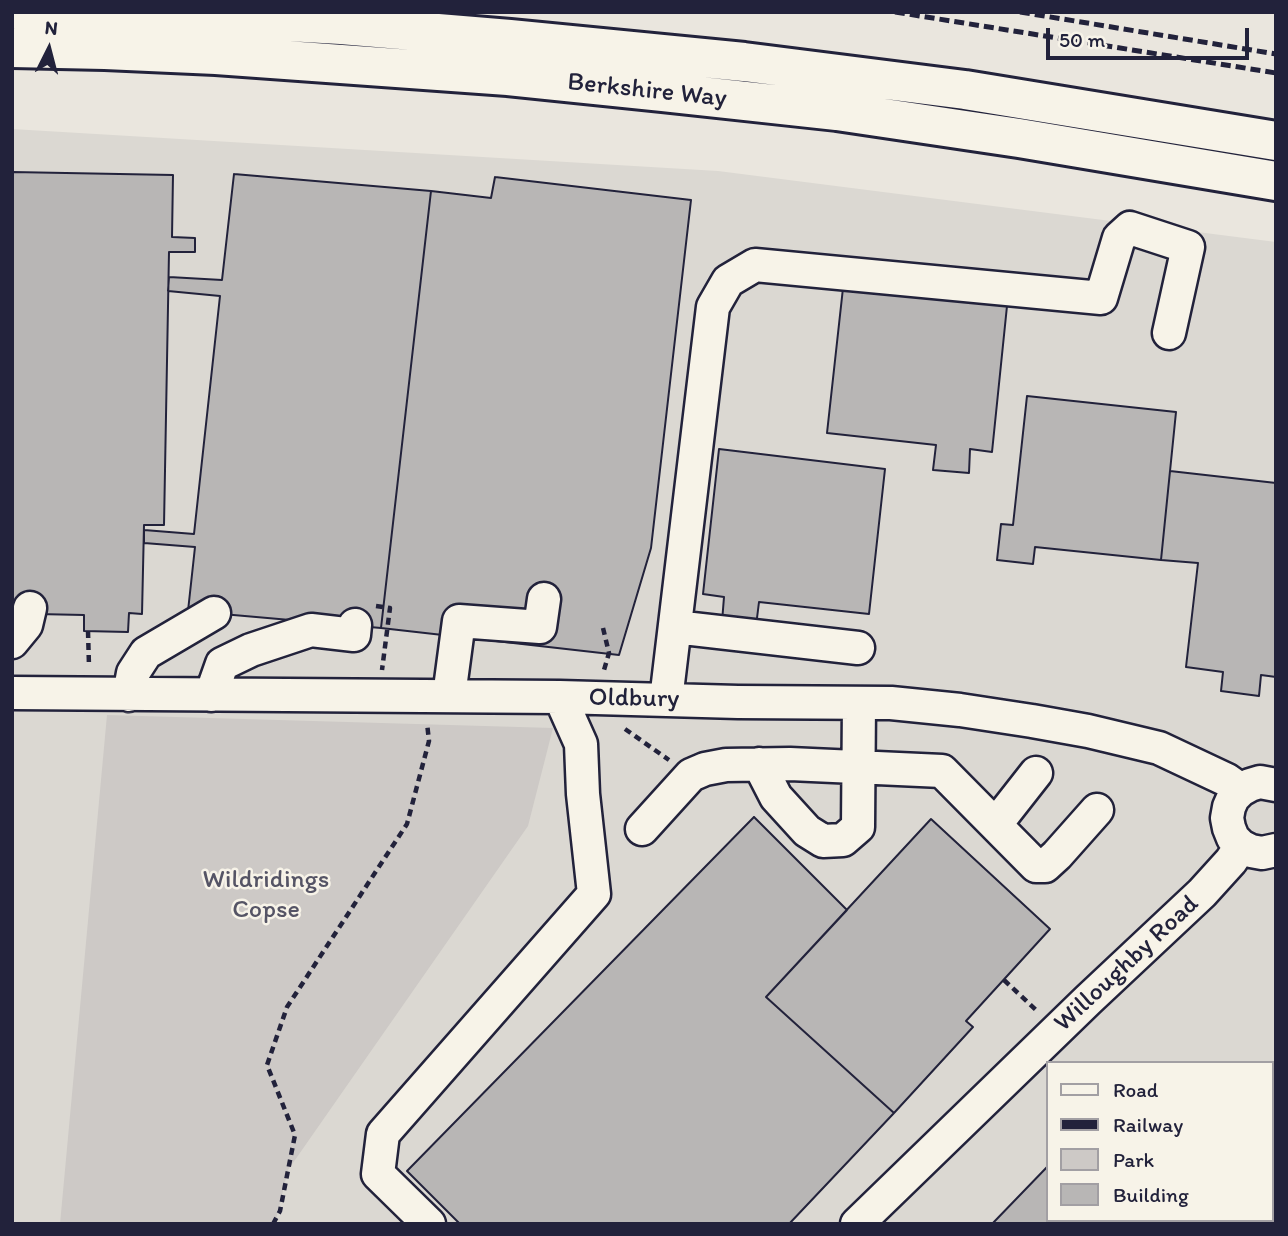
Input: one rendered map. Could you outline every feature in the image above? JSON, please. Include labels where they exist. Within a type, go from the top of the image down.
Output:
[{"type":"highway","name":"Berkshire Way","points":[[23,12],[163,15],[341,25],[744,62],[965,90],[1276,141]]},
{"type":"highway","name":"Berkshire Way","points":[[12,48],[256,58],[508,76],[663,92],[836,111],[1171,162],[1276,181]]},
{"type":"street","points":[[666,700],[713,307],[728,281],[755,265],[1101,298],[1119,237],[1129,228],[1188,247],[1168,333]]},
{"type":"street","points":[[12,642],[26,625],[30,608]]},
{"type":"street","points":[[449,696],[459,621],[542,613]]},
{"type":"street","points":[[131,684],[146,653],[225,615]]},
{"type":"street","points":[[211,695],[222,664],[232,659],[311,630],[354,635],[355,625]]},
{"type":"street","points":[[675,627],[858,648]]},
{"type":"street","name":"Oldbury","points":[[12,693],[131,684],[211,695],[560,697],[891,703],[1032,721],[1159,748],[1227,780],[1241,790]]},
{"type":"street","points":[[429,1224],[378,1174],[383,1134],[594,894],[583,794],[581,744],[560,697]]},
{"type":"street","points":[[759,764],[776,797],[807,831],[823,841],[843,840],[858,827],[859,702]]},
{"type":"street","points":[[642,829],[691,775],[716,767],[759,764],[942,771],[1036,866],[1045,866],[1097,810]]},
{"type":"street","points":[[996,824],[1036,773]]},
{"type":"street","points":[[1276,785],[1260,782],[1241,790],[1233,798],[1227,818],[1233,838],[1241,846],[1262,853],[1276,850]]},
{"type":"street","name":"Willoughby Road","points":[[857,1224],[1088,999],[1202,893],[1231,862],[1241,846]]},
{"type":"path","points":[[382,670],[387,628]]},
{"type":"path","points":[[603,628],[609,653],[603,675]]},
{"type":"path","points":[[88,631],[89,667]]},
{"type":"path","points":[[615,722],[691,775]]},
{"type":"path","points":[[273,1224],[281,1211],[295,1135],[267,1065],[286,1007],[407,824],[429,741]]},
{"type":"path","points":[[1004,980],[1032,1005]]},
{"type":"shaded area","points":[[12,129],[718,171],[1276,242],[1276,1224],[12,1224]]},
{"type":"green space","name":"Wildridings Copse","points":[[107,715],[553,728],[528,826],[288,1170],[275,1224],[60,1224]]},
{"type":"building","points":[[12,172],[173,175],[172,237],[195,238],[195,252],[169,252],[164,525],[144,525],[142,614],[129,613],[128,632],[84,631],[84,615],[37,614],[37,608],[12,607]]},
{"type":"building","points":[[234,174],[431,191],[381,628],[188,611],[195,547],[144,543],[144,530],[194,534],[220,296],[168,291],[169,277],[222,280]]},
{"type":"building","points":[[495,177],[691,200],[651,548],[619,655],[381,628],[431,191],[491,198]]},
{"type":"building","points":[[843,288],[1007,306],[992,452],[970,449],[969,473],[933,470],[936,445],[827,433]]},
{"type":"building","points":[[1027,396],[1176,412],[1161,560],[1035,547],[1033,564],[997,560],[1001,524],[1013,525]]},
{"type":"building","points":[[719,449],[885,469],[869,614],[759,602],[756,626],[722,622],[724,597],[703,594]]},
{"type":"building","points":[[1170,471],[1276,483],[1276,677],[1261,675],[1259,696],[1221,691],[1223,672],[1186,667],[1198,563],[1161,560]]},
{"type":"building","points":[[754,817],[847,910],[766,997],[894,1113],[789,1224],[460,1224],[407,1171]]},
{"type":"building","points":[[931,819],[1050,929],[966,1021],[973,1027],[894,1113],[766,997]]},
{"type":"building","points":[[1046,1168],[1046,1222],[1235,1222],[1233,1224],[992,1224]]},
{"type":"railway","points":[[895,12],[1276,73]]},
{"type":"railway","points":[[1020,12],[1276,54]]}]
